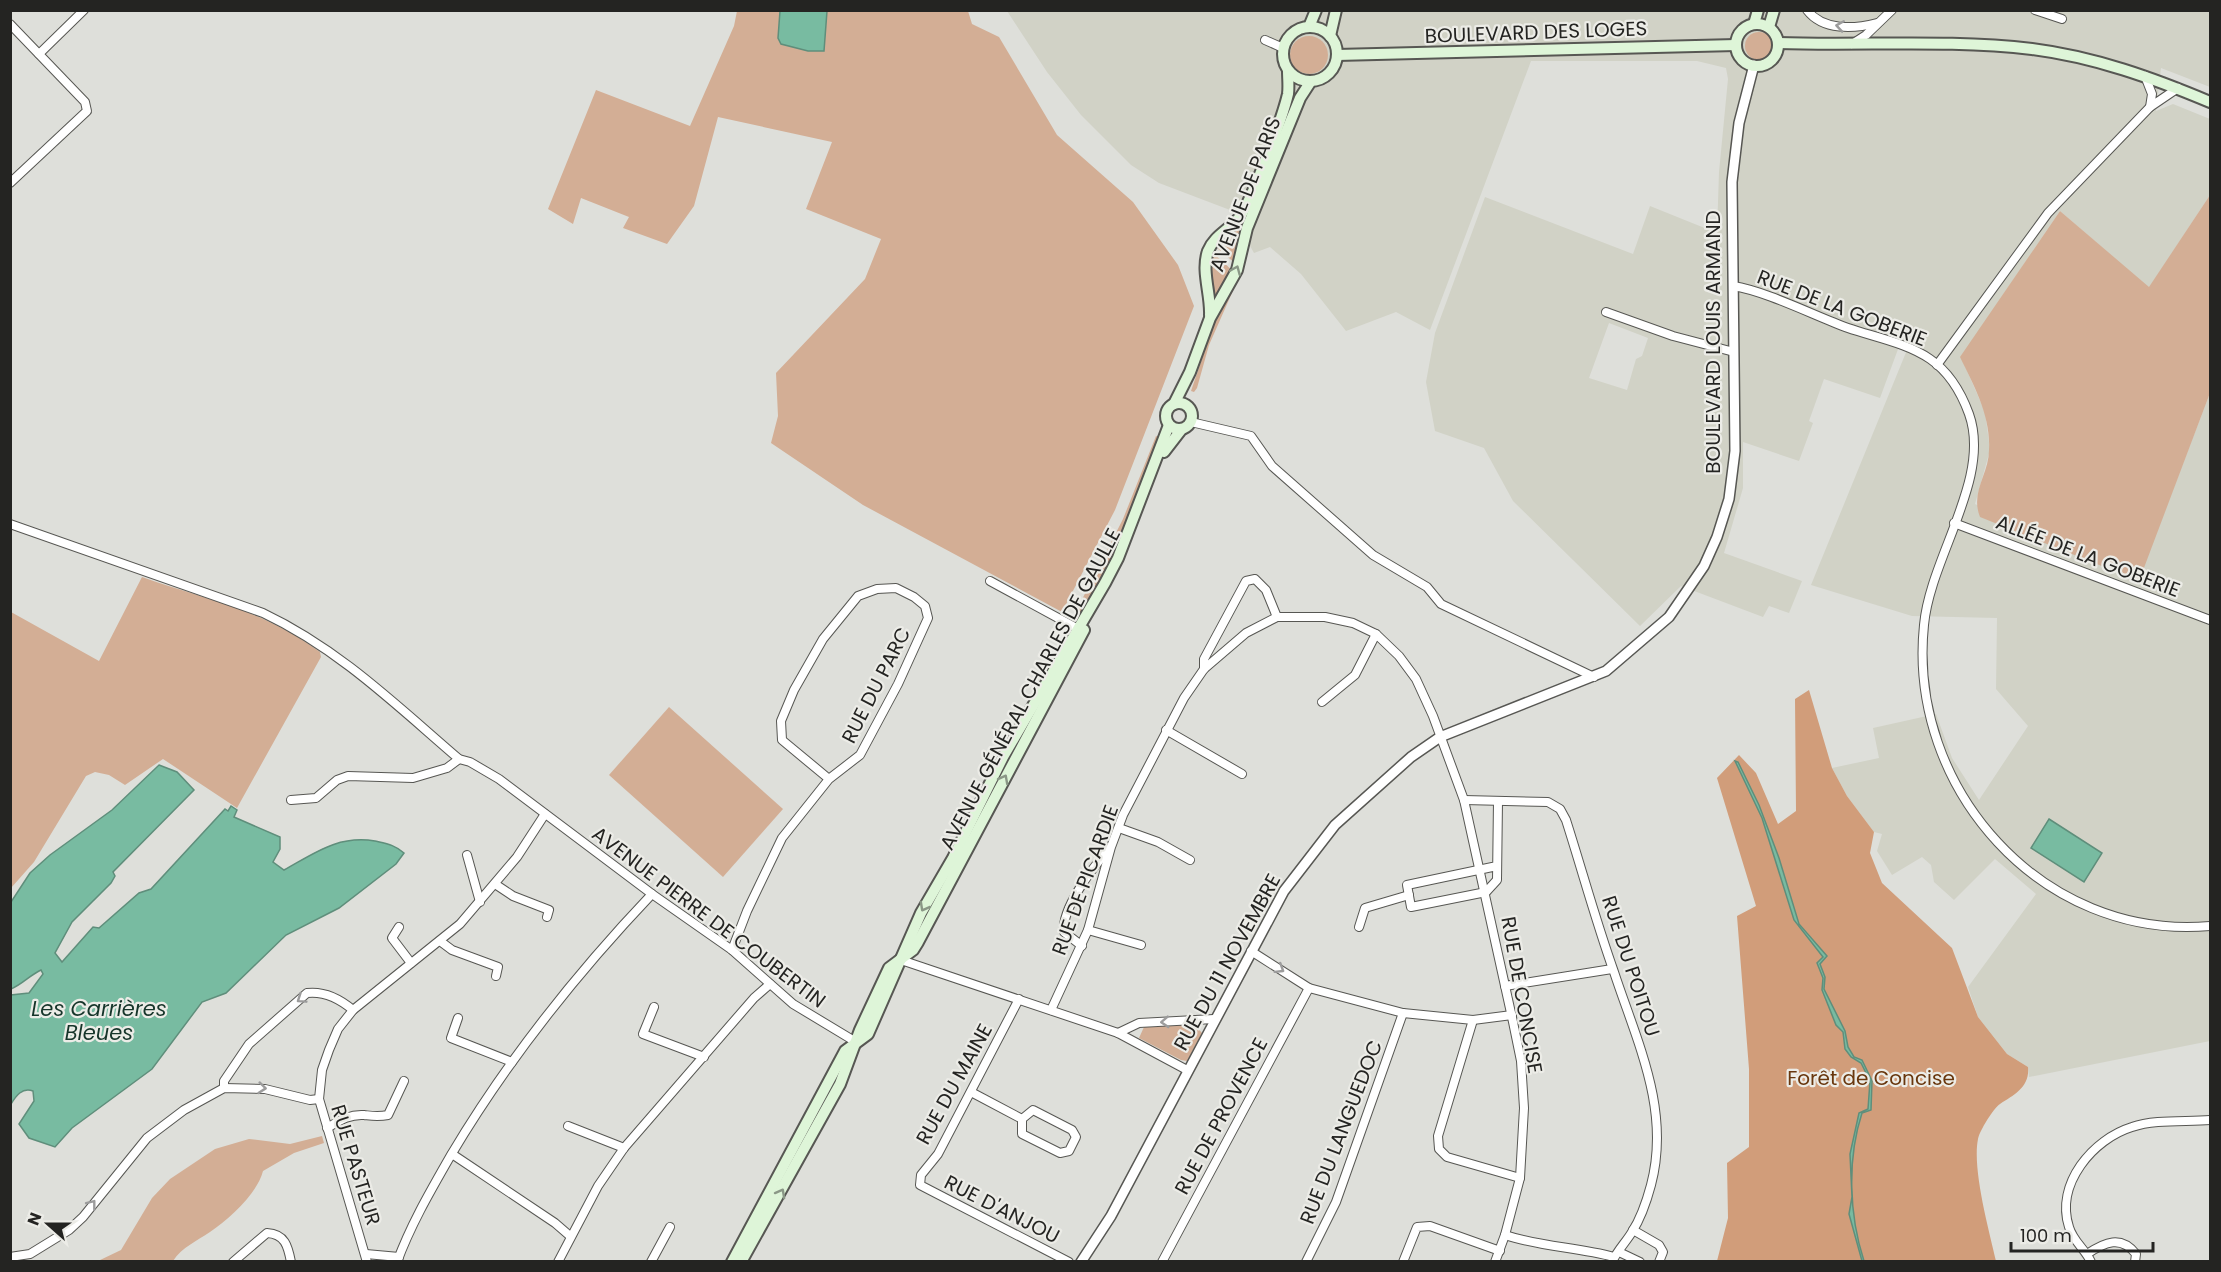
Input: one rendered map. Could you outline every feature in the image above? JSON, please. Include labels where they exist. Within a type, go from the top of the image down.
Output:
[{"type":"main road","points":[[1309,27],[1317,10]]},
{"type":"main road","points":[[1330,36],[1336,10]]},
{"type":"main road","points":[[1754,24],[1758,10]]},
{"type":"main road","points":[[1773,10],[1769,27],[1778,43]]},
{"type":"main road","points":[[1769,27],[1754,24],[1741,31],[1736,45],[1743,61],[1754,66],[1771,60],[1778,43]]},
{"type":"main road","points":[[1309,27],[1321,29],[1330,36],[1337,55],[1328,74],[1311,81],[1298,79],[1288,71],[1282,56],[1283,48],[1295,31],[1309,27]]},
{"type":"main road","points":[[1778,43],[1968,44],[2032,49],[2090,60],[2145,76],[2211,102]]},
{"type":"main road","name":"BOULEVARD DES LOGES","points":[[1337,55],[1736,45]]},
{"type":"main road","name":"AVENUE DE PARIS","points":[[1210,318],[1211,300],[1206,271],[1207,253],[1215,240],[1241,214],[1288,93],[1288,71]]},
{"type":"main road","name":"AVENUE DE PARIS","points":[[1174,404],[1190,372],[1210,318],[1237,270],[1251,218],[1300,98],[1311,81]]},
{"type":"main road","name":"AVENUE DE PARIS","points":[[1189,407],[1190,372]]},
{"type":"main road","points":[[1174,404],[1182,403],[1189,407],[1192,414],[1191,422]]},
{"type":"main road","name":"AVENUE GÉNÉRAL CHARLES DE GAULLE","points":[[732,1262],[845,1052],[868,1034],[901,960],[913,950],[918,942],[1118,558],[1169,425],[1166,413],[1174,404]]},
{"type":"main road","name":"AVENUE GÉNÉRAL CHARLES DE GAULLE","points":[[1080,630],[1122,560],[1165,451],[1181,430],[1191,422]]},
{"type":"main road","points":[[1169,425],[1181,430]]},
{"type":"main road","name":"AVENUE GÉNÉRAL CHARLES DE GAULLE","points":[[741,1262],[840,1084],[856,1042]]},
{"type":"street","points":[[39,54],[84,10]]},
{"type":"street","points":[[1807,10],[1817,19],[1841,27],[1861,27],[1877,23]]},
{"type":"street","points":[[1851,44],[1866,35],[1892,10]]},
{"type":"street","points":[[2035,10],[2062,19]]},
{"type":"street","points":[[10,24],[85,102],[87,111],[11,183]]},
{"type":"street","points":[[1265,40],[1283,48]]},
{"type":"street","name":"BOULEVARD LOUIS ARMAND","points":[[1594,677],[1621,660],[1669,617],[1692,586],[1717,537],[1729,499],[1735,451],[1733,158],[1739,123],[1754,66]]},
{"type":"street","points":[[2145,76],[2152,94],[2150,107]]},
{"type":"street","points":[[1937,365],[2048,213],[2150,107],[2178,88]]},
{"type":"street","name":"RUE DE LA GOBERIE","points":[[1733,286],[1916,351],[1937,365],[1957,387],[1973,427],[1973,467],[1937,567],[1925,613],[1923,672],[1933,733],[1947,769],[1985,830],[2013,858],[2069,897],[2103,911],[2146,923],[2189,928],[2211,926]]},
{"type":"street","points":[[1606,312],[1673,336],[1734,352]]},
{"type":"street","points":[[1191,422],[1251,436],[1272,466],[1373,555],[1427,587],[1441,604],[1594,677]]},
{"type":"street","name":"AVENUE PIERRE DE COUBERTIN","points":[[10,524],[263,613],[294,627],[330,649],[459,759],[486,771],[732,950],[810,1016],[856,1042]]},
{"type":"street","name":"ALLÉE DE LA GOBERIE","points":[[1954,524],[2211,620]]},
{"type":"street","name":"RUE DE PICARDIE","points":[[1204,669],[1204,659],[1246,581],[1255,579],[1261,583],[1277,617]]},
{"type":"street","points":[[990,581],[1080,630]]},
{"type":"street","name":"RUE DU PARC","points":[[732,950],[747,911],[782,838],[829,779],[860,755],[898,684],[928,618],[925,606],[914,597],[896,588],[878,589],[858,596],[823,639],[794,690],[781,721],[782,740],[829,779]]},
{"type":"street","name":"RUE DE PICARDIE","points":[[1051,1010],[1088,930],[1111,847],[1166,730],[1204,669],[1246,633],[1277,617],[1325,617],[1353,622],[1377,634],[1399,656],[1416,679],[1440,737]]},
{"type":"street","points":[[1322,702],[1355,675],[1377,634]]},
{"type":"street","name":"RUE DU 11 NOVEMBRE","points":[[1081,1262],[1111,1216],[1284,891],[1335,825],[1411,757],[1440,737],[1594,677]]},
{"type":"street","points":[[1166,730],[1242,774]]},
{"type":"street","name":"RUE DE CONCISE","points":[[1440,737],[1464,800],[1486,892],[1521,1061],[1524,1107],[1520,1178],[1505,1235],[1495,1262]]},
{"type":"street","points":[[291,800],[316,798],[337,780],[348,776],[413,778],[447,768],[459,759]]},
{"type":"street","name":"RUE DU POITOU","points":[[1464,800],[1548,802],[1560,809],[1566,820],[1612,969],[1638,1039],[1657,1109],[1657,1140],[1651,1184],[1634,1230],[1615,1257]]},
{"type":"street","points":[[1497,866],[1407,885],[1411,907],[1486,892],[1497,880],[1498,801]]},
{"type":"street","points":[[319,1099],[322,1070],[329,1050],[339,1029],[353,1010],[440,941],[480,902],[517,857],[545,814]]},
{"type":"street","points":[[1119,828],[1158,842],[1190,860]]},
{"type":"street","points":[[1082,946],[1064,932],[1063,922],[1088,875],[1111,847]]},
{"type":"street","points":[[467,855],[480,902]]},
{"type":"street","points":[[495,884],[513,896],[549,910],[547,917]]},
{"type":"street","points":[[398,1259],[423,1205],[489,1094],[563,995],[652,894]]},
{"type":"street","points":[[1359,927],[1365,908],[1409,895]]},
{"type":"street","points":[[399,927],[392,938],[411,963]]},
{"type":"street","points":[[1088,930],[1141,945]]},
{"type":"street","points":[[440,941],[452,950],[498,967],[496,976]]},
{"type":"street","points":[[1251,951],[1309,988],[1403,1013],[1473,1020],[1512,1015]]},
{"type":"street","points":[[901,960],[1118,1033],[1187,1070]]},
{"type":"street","points":[[1505,986],[1612,969]]},
{"type":"street","points":[[558,1262],[570,1236],[624,1148],[754,998],[770,984]]},
{"type":"street","name":"RUE DE PROVENCE","points":[[1162,1262],[1309,988]]},
{"type":"street","points":[[10,1257],[30,1254],[69,1230],[83,1217],[147,1138],[184,1110],[224,1088],[224,1081],[249,1044],[307,993],[316,992],[342,1001],[353,1010]]},
{"type":"street","name":"RUE DU MAINE","points":[[920,1185],[921,1174],[938,1154],[1018,999]]},
{"type":"street","points":[[654,1007],[643,1034],[704,1057]]},
{"type":"street","name":"RUE DU LANGUEDOC","points":[[1306,1262],[1336,1202],[1403,1013]]},
{"type":"street","points":[[458,1018],[451,1038],[512,1062]]},
{"type":"street","points":[[1118,1033],[1139,1023],[1214,1019]]},
{"type":"street","points":[[1473,1020],[1438,1137],[1439,1149],[1447,1157],[1520,1178]]},
{"type":"street","points":[[327,1128],[345,1117],[363,1115],[376,1118],[388,1115],[404,1081]]},
{"type":"street","name":"RUE PASTEUR","points":[[224,1088],[265,1089],[310,1100],[319,1099],[366,1258],[398,1259]]},
{"type":"street","points":[[972,1092],[1022,1119]]},
{"type":"street","points":[[1033,1110],[1072,1130],[1076,1137],[1069,1151],[1060,1154],[1022,1134],[1022,1119],[1033,1110]]},
{"type":"street","points":[[2135,1262],[2136,1254],[2129,1245],[2117,1241],[2102,1244],[2089,1258],[2076,1242],[2068,1225],[2068,1203],[2073,1178],[2087,1155],[2110,1136],[2133,1126],[2211,1120]]},
{"type":"street","points":[[568,1126],[624,1148]]},
{"type":"street","points":[[452,1154],[555,1223],[570,1236]]},
{"type":"street","name":"RUE D'ANJOU","points":[[920,1185],[1069,1262]]},
{"type":"street","points":[[1403,1262],[1417,1227],[1430,1226],[1500,1251]]},
{"type":"street","points":[[651,1262],[670,1227]]},
{"type":"street","points":[[1634,1230],[1659,1245],[1663,1252],[1659,1262]]},
{"type":"street","points":[[233,1262],[267,1233],[281,1236],[291,1262]]},
{"type":"street","points":[[1505,1235],[1530,1243],[1593,1251],[1640,1262]]},
{"type":"shaded area","points":[[737,11],[968,11],[972,24],[999,37],[1057,135],[1133,202],[1178,265],[1194,306],[1115,510],[1062,612],[863,505],[771,443],[778,416],[776,373],[865,279],[881,239],[806,209],[832,142],[718,117],[694,206],[667,244],[623,228],[629,217],[581,198],[573,224],[548,209],[596,90],[690,126],[734,26]]},
{"type":"shaded area","points":[[1007,11],[2210,11],[2210,87],[2161,68],[2156,111],[2173,104],[2210,119],[2210,195],[2149,288],[2060,211],[1961,357],[1985,412],[1990,450],[1975,504],[2138,581],[2210,393],[2210,1041],[2029,1077],[2028,1067],[2007,1054],[1978,1017],[1968,987],[2036,894],[1995,859],[1954,900],[1934,882],[1931,865],[1922,857],[1892,875],[1877,851],[1882,834],[1874,832],[1847,796],[1832,768],[1879,758],[1873,728],[1936,714],[1952,758],[1979,800],[2028,726],[1996,689],[1997,618],[1912,616],[1811,585],[1909,345],[1901,341],[1880,398],[1824,379],[1809,421],[1813,423],[1799,461],[1743,442],[1743,488],[1724,553],[1802,581],[1789,613],[1769,606],[1763,617],[1681,586],[1640,626],[1513,501],[1484,448],[1435,431],[1426,382],[1435,333],[1485,197],[1633,254],[1650,206],[1717,233],[1719,172],[1728,79],[1726,68],[1697,61],[1531,61],[1430,330],[1396,312],[1346,331],[1301,274],[1270,247],[1254,253],[1230,210],[1159,183],[1131,165],[1081,115],[1047,72]],"holes":[[[1609,323],[1648,338],[1642,356],[1636,359],[1627,390],[1589,378]]]},
{"type":"shaded area","points":[[1759,32],[1769,36],[1773,46],[1769,56],[1759,60],[1749,56],[1745,46],[1749,36]]},
{"type":"shaded area","points":[[1309,36],[1323,41],[1328,55],[1323,69],[1309,74],[1295,69],[1290,55],[1295,41]]},
{"type":"shaded area","points":[[2210,195],[2210,393],[2139,581],[1980,517],[1977,499],[1988,459],[1989,437],[1984,413],[1960,357],[2060,211],[2149,287]]},
{"type":"shaded area","points":[[1251,200],[1237,265],[1215,246]]},
{"type":"shaded area","points":[[1212,252],[1234,272],[1214,304],[1214,290],[1209,272]]},
{"type":"shaded area","points":[[1239,277],[1209,345],[1197,388],[1194,392],[1191,391],[1217,315]]},
{"type":"shaded area","points":[[1156,436],[1162,438],[1116,557],[1077,622],[1071,621],[1123,519]]},
{"type":"shaded area","points":[[142,577],[256,616],[299,638],[320,652],[321,657],[237,808],[163,759],[125,785],[109,775],[95,772],[86,776],[34,862],[11,888],[11,612],[99,661]]},
{"type":"shaded area","points":[[669,707],[783,809],[723,877],[609,775]]},
{"type":"shaded area","points":[[1194,1024],[1202,1033],[1187,1061],[1139,1038],[1144,1027]]},
{"type":"shaded area","points":[[322,1136],[324,1143],[294,1153],[263,1171],[249,1197],[234,1213],[185,1248],[173,1261],[98,1261],[121,1250],[152,1198],[170,1179],[215,1149],[249,1139],[290,1144]]},
{"type":"green space","name":"Forêt de Concise","points":[[1809,690],[1832,768],[1847,796],[1874,832],[1870,853],[1882,883],[1952,948],[1978,1017],[2007,1054],[2028,1067],[2024,1085],[1994,1110],[1978,1139],[1979,1183],[1996,1261],[1717,1261],[1728,1218],[1727,1163],[1749,1147],[1749,1069],[1737,916],[1756,906],[1717,778],[1739,755],[1756,773],[1778,824],[1796,811],[1795,699]]},
{"type":"water","points":[[780,11],[827,11],[824,51],[808,51],[781,44],[778,38]]},
{"type":"water","points":[[1735,761],[1738,762],[1759,805],[1779,858],[1799,924],[1827,956],[1820,964],[1825,977],[1824,989],[1845,1031],[1848,1047],[1854,1057],[1862,1060],[1872,1081],[1871,1110],[1862,1113],[1852,1168],[1855,1225],[1864,1261],[1862,1261],[1849,1214],[1852,1197],[1850,1154],[1859,1113],[1868,1109],[1870,1081],[1861,1063],[1851,1057],[1845,1049],[1843,1032],[1836,1025],[1822,990],[1823,978],[1817,963],[1823,957],[1794,920],[1762,818]]},
{"type":"water","name":"Les Carrières Bleues","points":[[159,765],[177,772],[194,790],[113,872],[115,876],[111,883],[72,922],[55,953],[62,962],[93,927],[99,928],[139,893],[151,889],[225,809],[228,811],[231,806],[237,810],[234,817],[280,837],[280,849],[273,862],[284,870],[327,847],[350,841],[375,841],[394,846],[404,853],[396,864],[339,908],[286,935],[226,993],[202,1002],[152,1069],[72,1128],[55,1147],[29,1138],[19,1124],[34,1101],[33,1091],[23,1091],[11,1104],[11,995],[29,993],[43,974],[41,970],[11,989],[11,902],[30,873],[50,855],[112,810]]},
{"type":"water","points":[[2049,819],[2102,853],[2084,882],[2031,848]]}]
